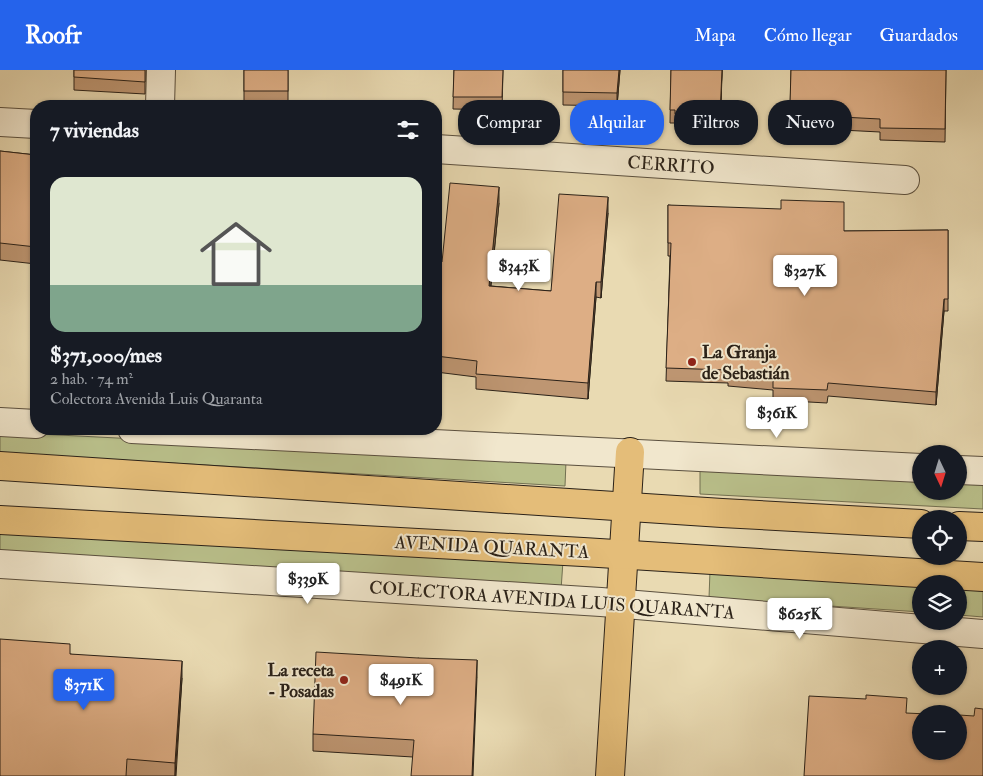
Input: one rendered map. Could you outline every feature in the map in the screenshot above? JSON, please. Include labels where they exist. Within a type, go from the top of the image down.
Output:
[{"type":"main road","points":[[610,776],[630,452]]},
{"type":"main road","points":[[0,466],[912,523]]},
{"type":"main road","name":"AVENIDA QUARANTA","points":[[0,520],[983,577]]},
{"type":"main road","points":[[967,526],[983,527]]},
{"type":"street","points":[[160,100],[161,70]]},
{"type":"street","points":[[0,122],[30,124]]},
{"type":"street","name":"CERRITO","points":[[442,149],[905,180]]},
{"type":"street","points":[[0,422],[30,424]]},
{"type":"street","points":[[270,435],[912,468]]},
{"type":"street","points":[[968,470],[983,471]]},
{"type":"street","name":"COLECTORA AVENIDA LUIS QUARANTA","points":[[0,564],[620,604],[983,634]]},
{"type":"green space","points":[[0,432],[566,461],[565,486],[0,453]]},
{"type":"green space","points":[[700,468],[912,480],[912,500],[968,500],[968,482],[983,483],[983,509],[700,494]]},
{"type":"green space","points":[[0,529],[563,561],[561,590],[0,553]]},
{"type":"green space","points":[[710,571],[912,585],[912,611],[709,598]]},
{"type":"green space","points":[[967,590],[983,591],[983,617],[967,616]]},
{"type":"building","points":[[74,70],[145,70],[145,82],[74,77]]},
{"type":"building","points":[[244,70],[288,70],[288,91],[244,91]]},
{"type":"building","points":[[454,70],[503,70],[502,97],[453,97]]},
{"type":"building","points":[[563,70],[619,70],[617,93],[563,92]]},
{"type":"building","points":[[671,70],[722,70],[721,100],[674,100],[674,110],[670,110]]},
{"type":"building","points":[[791,70],[946,70],[945,129],[880,128],[880,119],[852,118],[852,100],[790,100]]},
{"type":"building","points":[[0,151],[30,154],[30,246],[0,243]]},
{"type":"building","points":[[450,183],[499,187],[489,286],[551,291],[559,194],[608,197],[601,282],[596,282],[588,383],[476,374],[477,361],[442,357],[442,262]]},
{"type":"building","points":[[781,200],[844,202],[844,231],[948,230],[948,299],[944,299],[936,392],[828,383],[827,390],[773,388],[773,377],[728,374],[728,370],[666,368],[671,243],[668,243],[668,205],[781,209]]},
{"type":"building","points":[[0,639],[70,644],[70,654],[182,661],[175,763],[127,759],[126,776],[0,776]]},
{"type":"building","points":[[316,652],[477,660],[472,776],[411,776],[414,740],[313,734]]},
{"type":"building","points":[[866,695],[907,698],[906,713],[912,713],[912,760],[967,760],[967,716],[974,716],[975,708],[983,709],[983,776],[804,776],[809,696],[866,699]]},
{"type":"place","name":"La Granja de Sebastián","points":[[692,362]]},
{"type":"place","name":"La receta - Posadas","points":[[344,680]]}]
